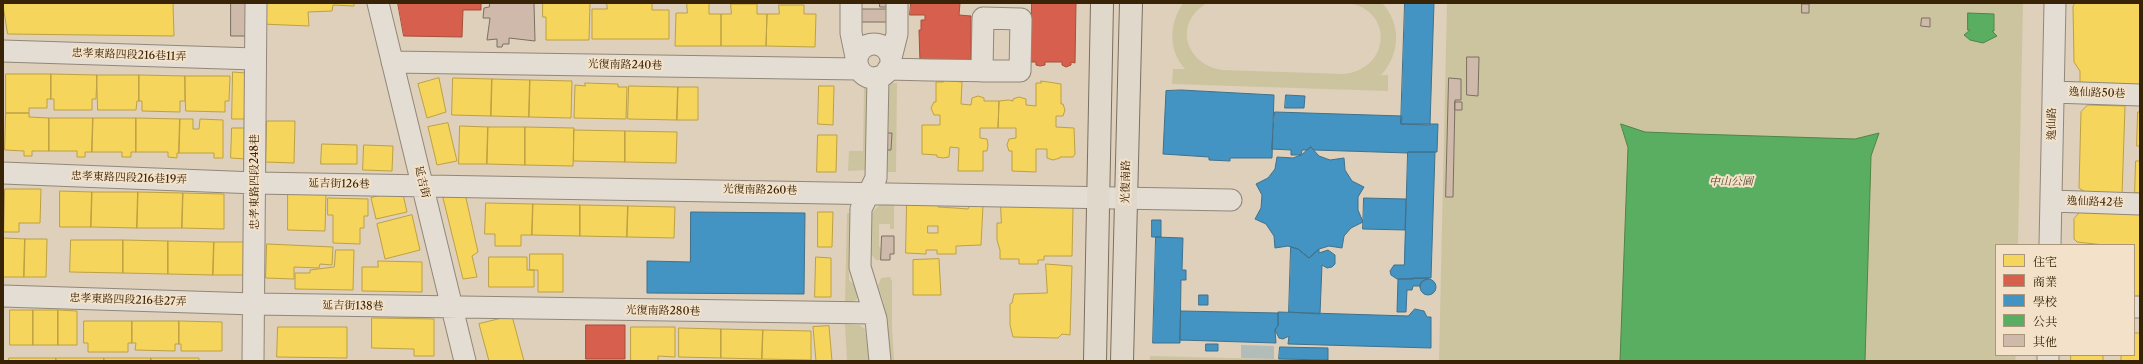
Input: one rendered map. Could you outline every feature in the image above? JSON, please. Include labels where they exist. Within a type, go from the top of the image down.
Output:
[{"type":"main road","points":[[1095,361],[1102,3]]},
{"type":"main road","name":"光復南路","points":[[1122,361],[1131,3]]},
{"type":"street","name":"忠孝東路四段248巷","points":[[253,361],[256,183],[256,3]]},
{"type":"street","name":"延吉街","points":[[378,3],[465,361]]},
{"type":"street","points":[[851,3],[851,33],[857,63],[867,77],[886,68],[982,71]]},
{"type":"street","points":[[886,68],[897,34],[897,3]]},
{"type":"street","name":"逸仙路","points":[[2050,244],[2055,3]]},
{"type":"street","points":[[857,63],[862,47],[874,43],[885,48],[886,68],[876,178],[861,209],[860,267],[874,313],[880,361]]},
{"type":"street","name":"忠孝東路四段216巷11弄","points":[[3,51],[255,59]]},
{"type":"street","name":"光復南路240巷","points":[[392,62],[857,63]]},
{"type":"street","name":"逸仙路50巷","points":[[2053,92],[2140,95]]},
{"type":"street","name":"忠孝東路四段216巷19弄","points":[[3,173],[256,183]]},
{"type":"street","name":"延吉街126巷","points":[[256,183],[422,184]]},
{"type":"street","name":"光復南路260巷","points":[[422,184],[1098,196],[1231,200]]},
{"type":"street","name":"逸仙路42巷","points":[[2051,201],[2140,204]]},
{"type":"street","name":"忠孝東路四段216巷27弄","points":[[3,296],[254,304]]},
{"type":"street","name":"延吉街138巷","points":[[254,304],[452,308]]},
{"type":"street","name":"光復南路280巷","points":[[452,308],[874,313]]},
{"type":"green space","points":[[1183,3],[1207,3],[1196,11],[1190,21],[1187,31],[1188,42],[1192,51],[1199,60],[1209,66],[1222,70],[1344,74],[1360,70],[1371,62],[1378,51],[1381,39],[1379,27],[1373,16],[1362,8],[1347,3],[1382,3],[1393,20],[1396,39],[1392,58],[1381,75],[1388,75],[1388,91],[1172,84],[1173,69],[1185,69],[1179,62],[1172,37],[1175,20]]},
{"type":"green space","name":"中山公園","points":[[1447,3],[2023,3],[2018,244],[1995,244],[1995,356],[2016,356],[2015,361],[1439,361]]},
{"type":"green space","points":[[887,83],[897,83],[896,172],[886,172]]},
{"type":"green space","points":[[866,85],[868,87],[867,170],[848,171],[849,151],[863,151],[864,86]]},
{"type":"green space","points":[[885,203],[894,203],[894,229],[890,229],[890,224],[879,224],[879,247],[882,248],[881,260],[876,260],[870,253],[869,231],[871,217],[878,206]]},
{"type":"green space","points":[[847,213],[850,213],[849,280],[857,290],[857,299],[852,303],[845,304]]},
{"type":"green space","points":[[890,277],[892,281],[894,361],[890,361],[886,314],[878,286],[881,278]]},
{"type":"green space","points":[[845,324],[859,325],[865,329],[870,361],[847,361]]},
{"type":"green space","points":[[1150,356],[1350,361],[1150,361]]},
{"type":"shaded area","points":[[1241,345],[1274,346],[1274,359],[1241,358]]},
{"type":"building: 住宅","points":[[3,3],[173,3],[174,36],[8,34]]},
{"type":"building: 住宅","points":[[261,3],[354,3],[354,6],[333,5],[332,11],[308,12],[309,26],[261,24]]},
{"type":"building: 住宅","points":[[543,3],[590,3],[589,40],[546,40],[546,17],[543,17]]},
{"type":"building: 住宅","points":[[607,3],[652,3],[652,10],[669,10],[669,39],[592,39],[592,9],[607,9]]},
{"type":"building: 住宅","points":[[687,3],[709,3],[709,14],[721,14],[721,46],[675,46],[676,13],[687,13]]},
{"type":"building: 住宅","points":[[2076,3],[2140,3],[2140,85],[2080,84],[2080,71],[2074,62],[2073,6]]},
{"type":"building: 住宅","points":[[731,4],[757,4],[757,14],[767,14],[766,46],[721,46],[721,14],[731,14]]},
{"type":"building: 住宅","points":[[779,5],[804,5],[804,14],[816,14],[815,47],[766,46],[767,14],[779,14]]},
{"type":"building: 住宅","points":[[233,72],[246,73],[245,119],[232,119]]},
{"type":"building: 住宅","points":[[6,74],[51,74],[51,99],[47,99],[47,108],[29,108],[29,113],[6,113]]},
{"type":"building: 住宅","points":[[51,74],[97,75],[96,99],[92,99],[92,110],[54,110],[54,99],[51,99]]},
{"type":"building: 住宅","points":[[97,75],[139,75],[139,101],[137,101],[136,110],[98,110]]},
{"type":"building: 住宅","points":[[139,75],[185,76],[185,101],[180,101],[180,112],[142,111],[142,101],[139,101]]},
{"type":"building: 住宅","points":[[185,76],[230,76],[229,101],[225,101],[225,112],[186,111]]},
{"type":"building: 住宅","points":[[439,78],[446,112],[427,118],[418,84]]},
{"type":"building: 住宅","points":[[453,78],[492,79],[491,116],[452,115]]},
{"type":"building: 住宅","points":[[492,79],[530,80],[529,117],[491,116]]},
{"type":"building: 住宅","points":[[530,80],[572,81],[571,118],[529,117]]},
{"type":"building: 住宅","points":[[943,80],[962,82],[961,104],[971,105],[972,98],[978,96],[984,98],[984,101],[999,101],[998,128],[980,128],[980,138],[987,139],[988,145],[987,151],[983,151],[983,171],[958,171],[959,148],[950,147],[949,157],[943,158],[937,157],[937,155],[922,154],[922,125],[940,125],[940,115],[934,115],[931,108],[934,102],[936,102],[936,82],[943,82]]},
{"type":"building: 住宅","points":[[1041,81],[1061,84],[1061,104],[1063,104],[1065,110],[1063,116],[1056,116],[1056,127],[1074,128],[1075,154],[1073,157],[1060,157],[1053,160],[1047,158],[1047,149],[1036,149],[1036,172],[1012,171],[1012,151],[1009,151],[1007,145],[1009,139],[1016,138],[1016,128],[998,128],[999,101],[1013,101],[1013,99],[1019,97],[1026,99],[1026,105],[1036,106],[1036,83],[1041,83]]},
{"type":"building: 住宅","points":[[585,83],[618,84],[618,87],[627,87],[626,119],[574,118],[575,85],[585,86]]},
{"type":"building: 住宅","points":[[629,86],[678,87],[677,120],[628,119]]},
{"type":"building: 住宅","points":[[819,86],[834,86],[833,125],[818,124]]},
{"type":"building: 住宅","points":[[678,87],[698,87],[698,120],[677,120]]},
{"type":"building: 住宅","points":[[2088,105],[2125,106],[2122,195],[2088,194],[2079,188],[2081,112]]},
{"type":"building: 住宅","points":[[2138,112],[2140,112],[2140,146],[2137,146]]},
{"type":"building: 住宅","points":[[6,113],[29,113],[29,117],[49,118],[49,151],[32,151],[32,156],[24,156],[24,151],[5,150]]},
{"type":"building: 住宅","points":[[49,118],[93,118],[92,152],[85,152],[85,157],[77,157],[77,151],[49,151]]},
{"type":"building: 住宅","points":[[93,118],[136,118],[136,152],[131,152],[131,157],[122,157],[122,152],[92,152]]},
{"type":"building: 住宅","points":[[136,118],[180,119],[179,153],[177,153],[177,158],[168,157],[168,152],[136,152]]},
{"type":"building: 住宅","points":[[180,119],[193,119],[193,129],[199,129],[200,119],[223,120],[223,158],[214,158],[214,153],[179,153]]},
{"type":"building: 住宅","points":[[267,121],[295,121],[294,163],[266,162]]},
{"type":"building: 住宅","points":[[448,123],[457,161],[437,165],[428,127]]},
{"type":"building: 住宅","points":[[460,126],[488,127],[487,164],[459,164]]},
{"type":"building: 住宅","points":[[488,127],[525,127],[525,165],[487,164]]},
{"type":"building: 住宅","points":[[525,127],[574,128],[573,166],[525,165]]},
{"type":"building: 住宅","points":[[232,128],[246,128],[246,159],[231,158]]},
{"type":"building: 住宅","points":[[574,130],[625,131],[625,162],[574,161]]},
{"type":"building: 住宅","points":[[625,131],[677,132],[676,163],[625,162]]},
{"type":"building: 住宅","points":[[818,135],[837,135],[836,172],[817,172]]},
{"type":"building: 住宅","points":[[322,144],[357,145],[357,164],[321,164]]},
{"type":"building: 住宅","points":[[364,145],[393,146],[392,171],[363,170]]},
{"type":"building: 住宅","points":[[2136,161],[2140,161],[2140,193],[2135,193]]},
{"type":"building: 住宅","points":[[5,189],[41,189],[40,223],[19,223],[19,232],[4,232]]},
{"type":"building: 住宅","points":[[402,190],[407,212],[376,219],[371,198]]},
{"type":"building: 住宅","points":[[60,191],[92,192],[91,227],[60,227]]},
{"type":"building: 住宅","points":[[92,192],[138,192],[137,228],[91,227]]},
{"type":"building: 住宅","points":[[138,192],[183,193],[182,228],[137,228]]},
{"type":"building: 住宅","points":[[288,192],[326,192],[325,231],[288,230]]},
{"type":"building: 住宅","points":[[183,193],[224,194],[224,229],[182,228]]},
{"type":"building: 住宅","points":[[459,193],[466,198],[478,252],[472,256],[477,277],[463,279],[443,198]]},
{"type":"building: 住宅","points":[[328,198],[368,199],[368,216],[364,216],[364,228],[360,228],[360,244],[333,243],[333,215],[328,215]]},
{"type":"building: 住宅","points":[[486,203],[533,204],[532,235],[521,235],[521,246],[495,246],[495,234],[485,234]]},
{"type":"building: 住宅","points":[[907,203],[938,204],[938,207],[968,209],[970,205],[983,205],[981,245],[956,246],[956,254],[937,254],[937,250],[926,250],[926,254],[906,253]],"holes":[[[928,226],[938,226],[938,233],[928,233]]]},
{"type":"building: 住宅","points":[[533,204],[580,205],[580,236],[532,235]]},
{"type":"building: 住宅","points":[[580,205],[628,206],[627,237],[580,236]]},
{"type":"building: 住宅","points":[[628,206],[675,207],[674,238],[627,237]]},
{"type":"building: 住宅","points":[[1001,206],[1073,207],[1072,256],[1044,256],[1044,260],[1038,260],[1038,264],[1019,264],[1019,259],[1000,259],[1000,250],[997,240],[997,223],[1001,223]]},
{"type":"building: 住宅","points":[[818,212],[833,212],[832,247],[818,247]]},
{"type":"building: 住宅","points":[[2080,212],[2140,214],[2140,299],[2135,299],[2135,244],[2095,244],[2077,242],[2074,239],[2074,219]]},
{"type":"building: 住宅","points":[[412,215],[420,250],[385,259],[377,224]]},
{"type":"building: 住宅","points":[[3,238],[25,239],[24,277],[3,277]]},
{"type":"building: 住宅","points":[[25,239],[47,239],[46,277],[24,277]]},
{"type":"building: 住宅","points":[[71,240],[123,240],[123,273],[70,272]]},
{"type":"building: 住宅","points":[[123,240],[168,241],[168,274],[123,273]]},
{"type":"building: 住宅","points":[[168,241],[214,242],[213,275],[168,274]]},
{"type":"building: 住宅","points":[[214,242],[245,242],[245,275],[213,275]]},
{"type":"building: 住宅","points":[[267,244],[333,247],[332,265],[320,264],[319,268],[294,267],[294,279],[266,278]]},
{"type":"building: 住宅","points":[[336,250],[354,250],[353,290],[295,289],[295,273],[310,273],[310,270],[334,267]]},
{"type":"building: 住宅","points":[[530,254],[563,254],[563,292],[538,292],[538,270],[530,270]]},
{"type":"building: 住宅","points":[[489,257],[527,257],[527,270],[534,270],[534,287],[489,287]]},
{"type":"building: 住宅","points":[[816,257],[831,258],[831,297],[815,297]]},
{"type":"building: 住宅","points":[[939,259],[941,295],[913,295],[913,260]]},
{"type":"building: 住宅","points":[[378,261],[422,262],[422,292],[362,291],[362,267],[378,267]]},
{"type":"building: 住宅","points":[[1046,264],[1072,266],[1070,335],[1062,334],[1058,338],[1013,337],[1010,325],[1010,304],[1012,303],[1014,294],[1047,293]]},
{"type":"building: 住宅","points":[[10,310],[33,310],[33,345],[10,345]]},
{"type":"building: 住宅","points":[[33,310],[58,310],[58,345],[33,345]]},
{"type":"building: 住宅","points":[[58,310],[77,311],[77,345],[58,345]]},
{"type":"building: 住宅","points":[[512,316],[524,361],[489,361],[479,324]]},
{"type":"building: 住宅","points":[[372,318],[434,319],[434,356],[414,356],[414,349],[372,348]]},
{"type":"building: 住宅","points":[[84,321],[132,321],[132,343],[128,343],[128,352],[88,352],[88,343],[84,343]]},
{"type":"building: 住宅","points":[[132,321],[179,321],[179,344],[175,344],[175,351],[135,350],[136,343],[132,343]]},
{"type":"building: 住宅","points":[[179,321],[222,322],[222,351],[181,351],[181,344],[179,344]]},
{"type":"building: 住宅","points":[[829,326],[832,361],[816,361],[813,327]]},
{"type":"building: 住宅","points":[[278,327],[347,327],[347,358],[277,357]]},
{"type":"building: 住宅","points":[[631,327],[675,327],[675,357],[658,356],[658,361],[631,361]]},
{"type":"building: 住宅","points":[[679,328],[721,329],[721,358],[679,357]]},
{"type":"building: 住宅","points":[[721,329],[763,330],[762,359],[721,358]]},
{"type":"building: 住宅","points":[[763,330],[811,331],[811,360],[762,359]]},
{"type":"building: 住宅","points":[[2135,333],[2140,333],[2140,361],[2121,361],[2121,356],[2135,356]]},
{"type":"building: 住宅","points":[[2071,356],[2103,356],[2103,361],[2071,361]]},
{"type":"building: 住宅","points":[[9,358],[56,358],[56,361],[9,361]]},
{"type":"building: 住宅","points":[[56,358],[104,358],[104,361],[56,361]]},
{"type":"building: 住宅","points":[[104,358],[151,358],[151,361],[104,361]]},
{"type":"building: 住宅","points":[[151,358],[199,358],[199,361],[151,361]]},
{"type":"building: 商業","points":[[398,3],[481,3],[481,10],[463,10],[462,37],[404,36]]},
{"type":"building: 商業","points":[[911,3],[960,3],[959,15],[971,16],[971,61],[920,62],[919,30],[921,30],[921,20],[925,20],[925,15],[910,15]]},
{"type":"building: 商業","points":[[1032,3],[1076,3],[1075,63],[1071,62],[1071,65],[1066,67],[1062,65],[1062,62],[1045,62],[1045,65],[1040,66],[1036,65],[1036,62],[1031,62]]},
{"type":"building: 商業","points":[[586,325],[625,325],[625,359],[586,359]]},
{"type":"building: 學校","points":[[1405,3],[1434,3],[1430,125],[1401,124]]},
{"type":"building: 學校","points":[[1181,90],[1274,95],[1272,158],[1230,158],[1230,161],[1209,160],[1209,157],[1163,154],[1166,91]]},
{"type":"building: 學校","points":[[1286,95],[1305,96],[1304,108],[1285,108]]},
{"type":"building: 學校","points":[[1275,112],[1402,116],[1401,124],[1438,124],[1437,152],[1408,153],[1314,150],[1311,147],[1307,150],[1302,150],[1301,155],[1291,155],[1291,150],[1272,149]]},
{"type":"building: 學校","points":[[1311,147],[1319,156],[1330,160],[1344,158],[1345,170],[1352,181],[1364,187],[1358,197],[1358,210],[1363,222],[1351,228],[1344,236],[1342,248],[1329,246],[1319,249],[1309,258],[1298,249],[1288,246],[1275,248],[1274,236],[1266,224],[1255,219],[1261,208],[1262,195],[1256,184],[1268,178],[1275,169],[1277,157],[1293,158],[1301,155]]},
{"type":"building: 學校","points":[[1408,152],[1435,152],[1431,278],[1397,279],[1391,275],[1390,271],[1394,265],[1404,265]]},
{"type":"building: 學校","points":[[1364,198],[1406,199],[1405,230],[1363,229]]},
{"type":"building: 學校","points":[[691,212],[805,213],[804,294],[647,293],[647,261],[690,262]]},
{"type":"building: 學校","points":[[1152,220],[1161,220],[1161,237],[1152,237]]},
{"type":"building: 學校","points":[[1156,237],[1183,238],[1182,270],[1186,270],[1186,280],[1181,280],[1180,343],[1153,343]]},
{"type":"building: 學校","points":[[1291,247],[1298,249],[1309,258],[1319,249],[1319,253],[1328,250],[1335,255],[1335,264],[1332,267],[1327,268],[1322,265],[1320,314],[1289,312]]},
{"type":"building: 學校","points":[[1429,278],[1421,282],[1420,286],[1413,286],[1412,290],[1407,290],[1406,312],[1397,312],[1398,279]]},
{"type":"building: 學校","points":[[1428,279],[1434,281],[1436,287],[1434,293],[1428,295],[1422,293],[1420,287],[1422,281]]},
{"type":"building: 學校","points":[[1199,295],[1208,295],[1208,305],[1199,305]]},
{"type":"building: 學校","points":[[1415,309],[1424,311],[1427,317],[1431,317],[1431,348],[1288,344],[1289,336],[1283,339],[1279,338],[1275,330],[1278,325],[1278,312],[1408,316]]},
{"type":"building: 學校","points":[[1181,311],[1278,313],[1278,325],[1275,330],[1276,343],[1180,340]]},
{"type":"building: 學校","points":[[1206,344],[1218,344],[1218,351],[1206,351]]},
{"type":"building: 學校","points":[[1280,347],[1328,348],[1328,360],[1279,359]]},
{"type":"building: 公共","points":[[1968,13],[1994,14],[1994,31],[1992,31],[1997,36],[1983,43],[1970,40],[1964,35],[1970,30],[1968,30]]},
{"type":"building: 公共","points":[[1621,124],[1645,132],[1695,134],[1855,139],[1879,133],[1871,156],[1865,361],[1620,361],[1628,148]]},
{"type":"building: 其他","points":[[231,3],[246,3],[246,36],[231,36]]},
{"type":"building: 其他","points":[[490,3],[534,3],[535,41],[509,38],[509,44],[503,44],[502,47],[497,47],[497,39],[487,40],[490,18],[483,18],[484,8],[489,7]]},
{"type":"building: 其他","points":[[880,3],[891,3],[891,7],[880,7]]},
{"type":"building: 其他","points":[[1802,4],[1809,4],[1809,13],[1802,13]]},
{"type":"building: 其他","points":[[859,9],[891,9],[891,22],[859,22]]},
{"type":"building: 其他","points":[[1922,18],[1930,18],[1930,27],[1921,26]]},
{"type":"building: 其他","points":[[1467,57],[1479,57],[1478,96],[1467,95]]},
{"type":"building: 其他","points":[[1449,78],[1461,79],[1461,100],[1455,100],[1453,197],[1446,197]]},
{"type":"building: 其他","points":[[1455,102],[1462,102],[1462,110],[1455,110]]},
{"type":"building: 其他","points":[[888,133],[892,133],[891,150],[888,150]]},
{"type":"building: 其他","points":[[882,236],[894,236],[894,254],[890,254],[890,260],[881,260]]}]
